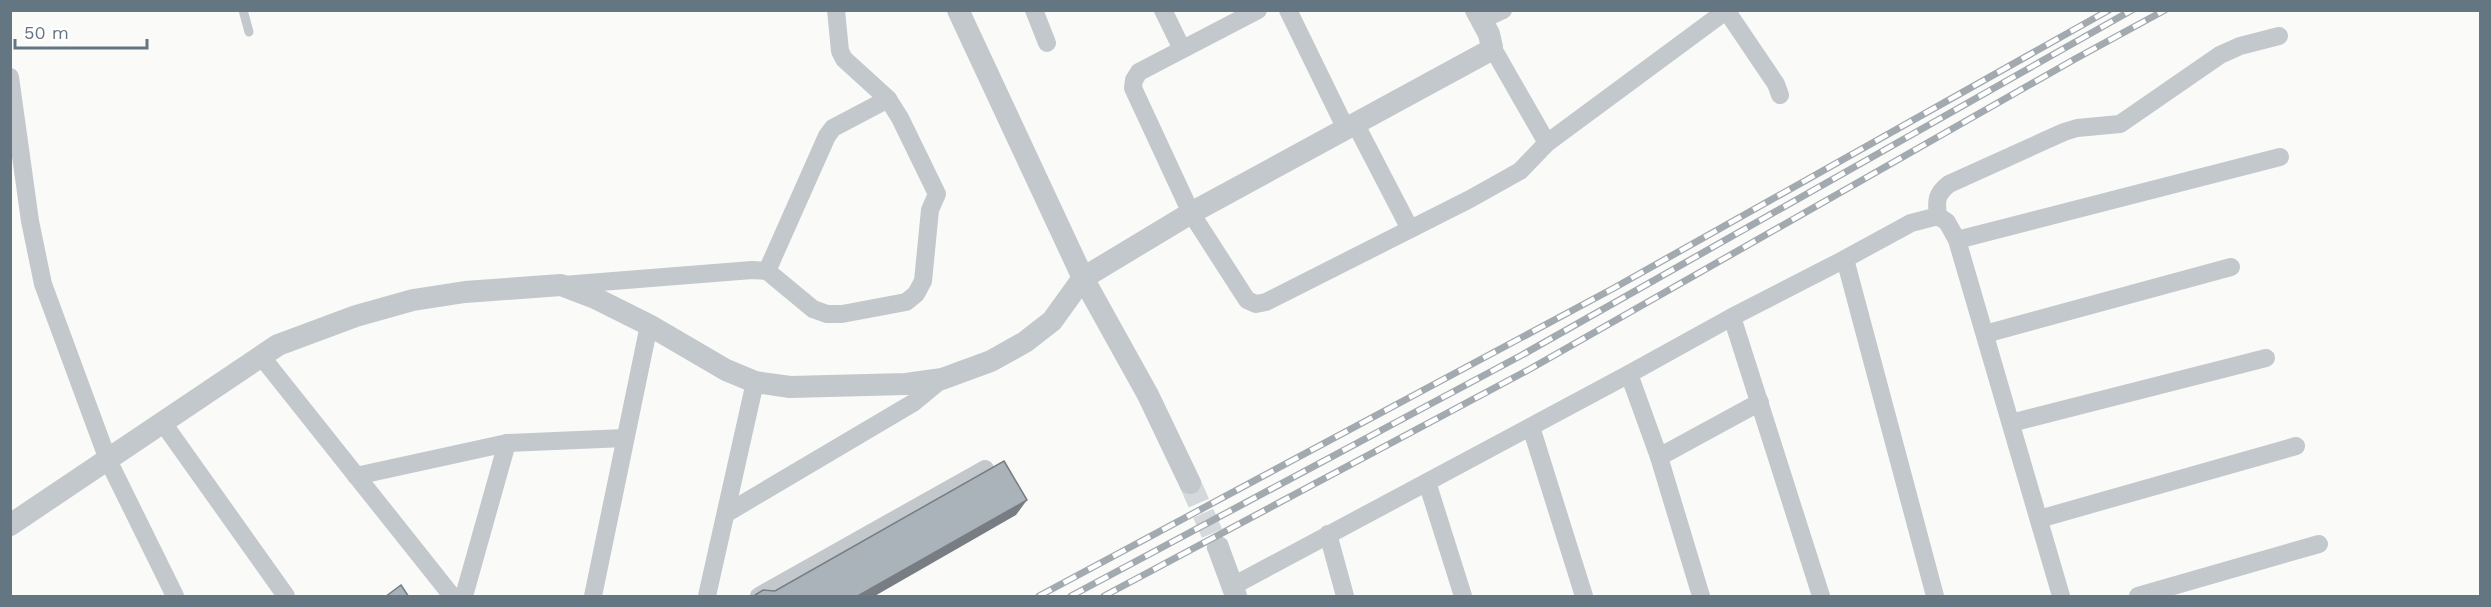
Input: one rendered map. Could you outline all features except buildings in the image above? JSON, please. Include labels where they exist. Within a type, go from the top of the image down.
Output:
[{"type":"street","points":[[10,525],[278,345],[356,316],[413,300],[465,292],[752,270],[767,271],[813,309],[827,314],[842,314],[906,302],[916,294],[923,281],[930,210],[937,194],[900,118],[888,99],[844,59],[840,51],[836,10]]},
{"type":"street","points":[[958,10],[1083,278],[1148,395],[1190,483]]},
{"type":"street","points":[[1034,10],[1047,43]]},
{"type":"street","points":[[1163,10],[1182,49]]},
{"type":"street","points":[[1258,10],[1139,72],[1134,80],[1133,88],[1191,213],[1247,300],[1256,304],[1266,302],[1410,230],[1520,171],[1547,143],[1726,11],[1776,84],[1780,95]]},
{"type":"street","points":[[1288,10],[1410,230]]},
{"type":"street","points":[[1503,10],[1478,15],[1492,47],[1547,143]]},
{"type":"street","points":[[1938,216],[1936,201],[1939,192],[1949,184],[2064,132],[2077,128],[2120,124],[2220,55],[2241,46],[2279,36]]},
{"type":"street","points":[[561,285],[595,298],[649,325],[726,370],[755,382],[789,387],[906,384],[942,379],[992,361],[1025,342],[1052,321],[1083,278],[1191,213],[1480,56],[1492,47]]},
{"type":"street","points":[[10,78],[30,221],[43,284],[108,459],[175,597]]},
{"type":"street","points":[[767,271],[827,136],[833,128],[888,99]]},
{"type":"street","points":[[1957,240],[2280,157]]},
{"type":"street","points":[[1218,547],[1234,592],[1328,534],[1732,317],[1911,223],[1938,216],[1947,222],[1957,240],[2061,597]]},
{"type":"street","points":[[1845,259],[1935,597]]},
{"type":"street","points":[[1985,334],[2231,267]]},
{"type":"street","points":[[1732,317],[1821,597]]},
{"type":"street","points":[[593,597],[649,325]]},
{"type":"street","points":[[261,356],[452,597]]},
{"type":"street","points":[[2011,423],[2266,358]]},
{"type":"street","points":[[1629,374],[1659,457],[1701,597]]},
{"type":"street","points":[[727,513],[913,403],[942,379]]},
{"type":"street","points":[[707,597],[755,382]]},
{"type":"street","points":[[1659,457],[1760,402]]},
{"type":"street","points":[[163,423],[286,597]]},
{"type":"street","points":[[1531,427],[1584,597]]},
{"type":"street","points":[[356,476],[507,443],[626,438]]},
{"type":"street","points":[[464,597],[507,443]]},
{"type":"street","points":[[2039,519],[2296,446]]},
{"type":"street","points":[[759,597],[985,469]]},
{"type":"street","points":[[1427,482],[1463,597]]},
{"type":"street","points":[[1328,534],[1345,597]]},
{"type":"street","points":[[2138,597],[2319,544]]},
{"type":"lane","points":[[243,10],[249,32]]},
{"type":"tunnel","points":[[1190,483],[1218,547]]},
{"type":"railway","points":[[1039,596],[1614,288],[2109,10]]},
{"type":"railway","points":[[1071,596],[1522,355],[2132,10]]},
{"type":"railway","points":[[1104,596],[1530,369],[2165,10]]}]
